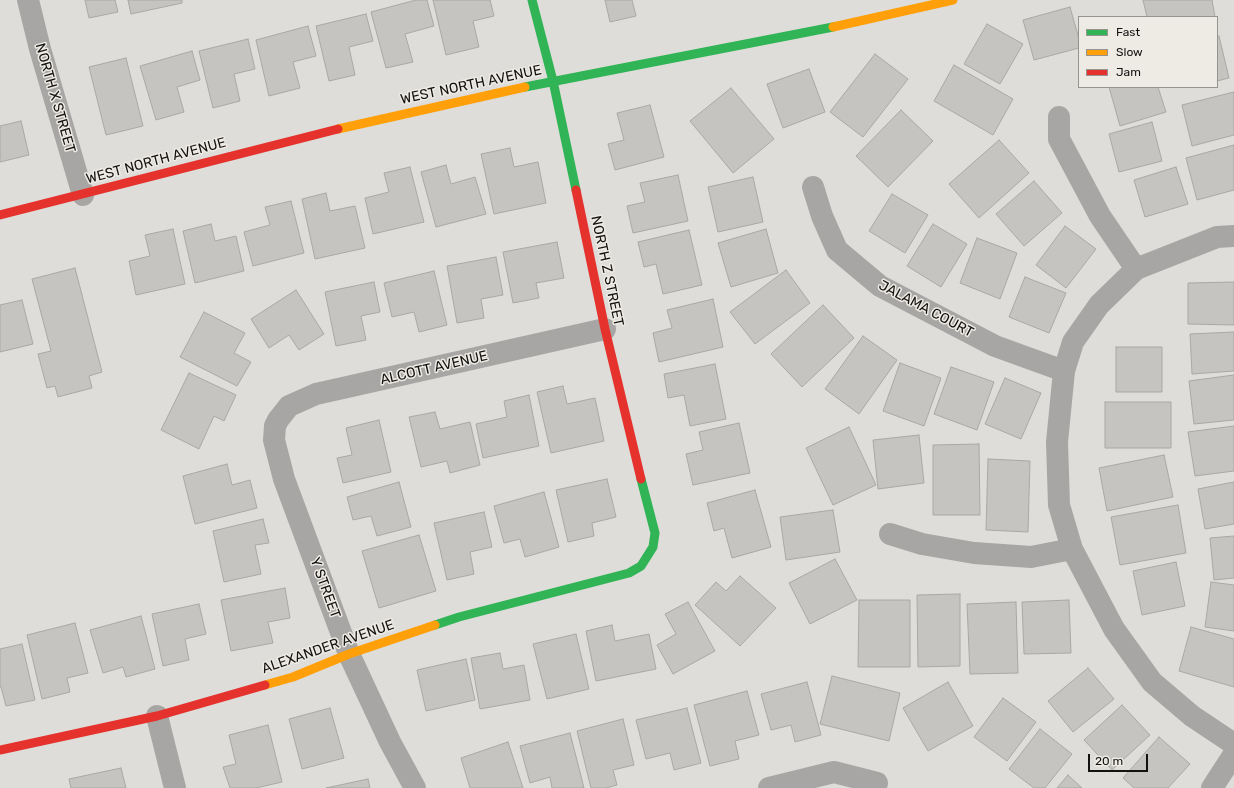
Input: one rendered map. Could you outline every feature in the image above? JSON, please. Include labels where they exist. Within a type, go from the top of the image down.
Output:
[{"type":"street","name":"NORTH X STREET","points":[[28,0],[40,49],[83,195]]},
{"type":"street","name":"NORTH Z STREET","points":[[532,0],[553,81],[605,329],[655,533],[653,547]]},
{"type":"street","name":"WEST NORTH AVENUE","points":[[0,215],[83,195],[328,131],[553,81],[858,22],[953,0]]},
{"type":"street","points":[[1059,117],[1059,139],[1100,216],[1136,269]]},
{"type":"street","name":"JALAMA COURT","points":[[813,187],[822,216],[838,250],[880,286],[995,346],[1064,371]]},
{"type":"street","points":[[1234,236],[1218,237],[1136,269],[1099,304],[1073,342],[1064,371],[1058,442],[1059,506],[1072,549],[1114,629],[1152,682],[1192,716],[1234,744]]},
{"type":"street","name":"ALCOTT AVENUE","points":[[275,426],[290,406],[316,394],[605,329]]},
{"type":"street","name":"Y STREET","points":[[275,426],[274,440],[284,479],[349,654],[390,742],[415,788]]},
{"type":"street","points":[[890,534],[922,544],[974,553],[1031,557],[1072,549]]},
{"type":"street","name":"ALEXANDER AVENUE","points":[[0,750],[157,716],[293,677],[349,654],[459,617],[629,573],[641,566],[653,547]]},
{"type":"street","points":[[157,716],[175,788]]},
{"type":"street","points":[[1212,788],[1234,754]]},
{"type":"street","points":[[769,788],[834,772],[877,783]]},
{"type":"building","points":[[85,0],[115,0],[118,12],[89,18]]},
{"type":"building","points":[[128,0],[182,0],[182,3],[131,14]]},
{"type":"building","points":[[416,0],[427,0],[434,26],[405,34],[413,62],[386,68],[371,12]]},
{"type":"building","points":[[433,0],[490,0],[494,16],[473,21],[479,47],[446,55]]},
{"type":"building","points":[[605,0],[632,0],[636,16],[610,22]]},
{"type":"building","points":[[1143,0],[1212,0],[1215,16],[1147,16]]},
{"type":"building","points":[[1070,7],[1078,35],[1078,48],[1034,60],[1023,20]]},
{"type":"building","points":[[366,14],[373,41],[349,47],[355,75],[329,81],[316,26]]},
{"type":"building","points":[[987,24],[1023,44],[1000,84],[964,64]]},
{"type":"building","points":[[308,26],[316,56],[293,62],[300,88],[269,96],[256,40]]},
{"type":"building","points":[[1218,36],[1229,78],[1218,81]]},
{"type":"building","points":[[248,39],[255,69],[234,74],[240,101],[213,108],[199,51]]},
{"type":"building","points":[[192,51],[200,80],[177,87],[184,112],[156,120],[140,66]]},
{"type":"building","points":[[875,54],[908,79],[863,137],[830,112]]},
{"type":"building","points":[[126,58],[143,126],[106,135],[89,67]]},
{"type":"building","points":[[954,65],[1013,99],[993,135],[934,101]]},
{"type":"building","points":[[809,69],[825,112],[783,128],[767,84]]},
{"type":"building","points":[[731,88],[774,139],[733,173],[690,121]]},
{"type":"building","points":[[1109,88],[1158,88],[1166,112],[1120,126]]},
{"type":"building","points":[[1234,92],[1234,135],[1192,146],[1182,105]]},
{"type":"building","points":[[650,105],[664,157],[615,170],[608,144],[624,140],[617,113]]},
{"type":"building","points":[[901,110],[933,141],[888,187],[856,156]]},
{"type":"building","points":[[21,121],[29,155],[0,162],[0,126]]},
{"type":"building","points":[[1152,122],[1162,161],[1119,172],[1109,134]]},
{"type":"building","points":[[999,140],[1029,173],[979,218],[949,184]]},
{"type":"building","points":[[1234,145],[1234,190],[1197,200],[1186,158]]},
{"type":"building","points":[[510,148],[514,167],[538,162],[546,203],[494,214],[481,154]]},
{"type":"building","points":[[446,165],[451,184],[475,177],[486,214],[436,227],[421,172]]},
{"type":"building","points":[[410,167],[424,222],[373,234],[365,198],[389,192],[384,173]]},
{"type":"building","points":[[1176,167],[1188,204],[1145,217],[1134,180]]},
{"type":"building","points":[[678,175],[688,221],[633,233],[627,206],[645,202],[640,183]]},
{"type":"building","points":[[753,177],[763,222],[718,232],[708,187]]},
{"type":"building","points":[[1034,181],[1062,213],[1024,246],[996,214]]},
{"type":"building","points":[[326,193],[330,211],[355,206],[365,248],[315,259],[302,199]]},
{"type":"building","points":[[892,194],[928,215],[905,253],[869,231]]},
{"type":"building","points":[[291,201],[304,253],[253,266],[244,232],[270,225],[265,207]]},
{"type":"building","points":[[211,224],[215,241],[236,236],[244,271],[195,283],[183,231]]},
{"type":"building","points":[[933,224],[967,244],[941,287],[907,266]]},
{"type":"building","points":[[1065,226],[1096,249],[1066,288],[1036,265]]},
{"type":"building","points":[[173,229],[185,284],[136,295],[129,261],[150,256],[145,235]]},
{"type":"building","points":[[766,229],[778,273],[731,287],[718,243]]},
{"type":"building","points":[[689,230],[702,285],[663,294],[656,264],[644,267],[638,242]]},
{"type":"building","points":[[977,238],[1017,253],[1000,299],[960,283]]},
{"type":"building","points":[[557,242],[564,278],[536,283],[539,298],[513,303],[503,252]]},
{"type":"building","points":[[496,257],[503,295],[481,299],[484,318],[457,323],[447,266]]},
{"type":"building","points":[[75,268],[102,372],[89,376],[92,388],[58,397],[55,386],[47,388],[38,354],[51,351],[32,279]]},
{"type":"building","points":[[786,270],[810,303],[755,344],[730,312]]},
{"type":"building","points":[[434,271],[447,325],[419,332],[414,312],[392,317],[384,283]]},
{"type":"building","points":[[1025,277],[1066,293],[1049,333],[1009,317]]},
{"type":"building","points":[[374,282],[380,312],[361,316],[366,340],[336,346],[325,292]]},
{"type":"building","points":[[1234,282],[1234,325],[1188,324],[1188,283]]},
{"type":"building","points":[[296,290],[324,334],[299,350],[289,335],[269,348],[251,319]]},
{"type":"building","points":[[713,299],[723,347],[659,362],[653,333],[672,328],[667,310]]},
{"type":"building","points":[[22,300],[33,344],[0,352],[0,305]]},
{"type":"building","points":[[823,305],[854,338],[802,387],[771,354]]},
{"type":"building","points":[[204,312],[245,333],[234,353],[251,362],[237,386],[180,357]]},
{"type":"building","points":[[1234,332],[1234,371],[1192,374],[1190,334]]},
{"type":"building","points":[[863,336],[897,360],[859,414],[825,389]]},
{"type":"building","points":[[1116,347],[1162,347],[1162,392],[1116,392]]},
{"type":"building","points":[[900,363],[941,378],[924,426],[883,411]]},
{"type":"building","points":[[715,364],[726,419],[690,426],[684,395],[668,398],[664,374]]},
{"type":"building","points":[[951,367],[994,382],[977,430],[934,414]]},
{"type":"building","points":[[189,373],[236,395],[224,421],[214,416],[199,449],[161,430]]},
{"type":"building","points":[[1234,375],[1234,420],[1194,424],[1189,381]]},
{"type":"building","points":[[1005,378],[1041,393],[1021,439],[985,424]]},
{"type":"building","points":[[563,386],[567,404],[595,398],[604,441],[551,453],[537,392]]},
{"type":"building","points":[[529,395],[539,446],[483,458],[476,424],[507,417],[504,401]]},
{"type":"building","points":[[1105,402],[1171,402],[1171,448],[1105,448]]},
{"type":"building","points":[[435,412],[440,429],[470,422],[480,465],[450,473],[447,461],[421,467],[409,417]]},
{"type":"building","points":[[379,420],[391,472],[343,483],[337,458],[352,455],[346,428]]},
{"type":"building","points":[[739,423],[750,473],[693,485],[686,454],[703,450],[699,432]]},
{"type":"building","points":[[1234,426],[1234,471],[1195,476],[1188,432]]},
{"type":"building","points":[[849,427],[876,485],[833,505],[806,448]]},
{"type":"building","points":[[919,435],[924,483],[878,489],[873,440]]},
{"type":"building","points":[[979,444],[980,515],[933,515],[933,445]]},
{"type":"building","points":[[1164,455],[1173,497],[1107,511],[1099,468]]},
{"type":"building","points":[[988,459],[1030,461],[1028,532],[986,530]]},
{"type":"building","points":[[227,464],[232,485],[250,480],[257,508],[195,524],[183,476]]},
{"type":"building","points":[[607,479],[616,517],[592,523],[594,536],[568,542],[556,490]]},
{"type":"building","points":[[399,482],[411,527],[377,536],[371,516],[353,520],[347,497]]},
{"type":"building","points":[[1234,482],[1234,524],[1205,529],[1198,489]]},
{"type":"building","points":[[755,490],[771,547],[732,558],[724,528],[714,531],[707,503]]},
{"type":"building","points":[[544,492],[559,547],[525,557],[520,539],[504,543],[494,506]]},
{"type":"building","points":[[1178,505],[1186,553],[1120,565],[1111,517]]},
{"type":"building","points":[[833,510],[840,552],[786,560],[780,517]]},
{"type":"building","points":[[484,512],[492,547],[470,552],[474,574],[447,580],[434,523]]},
{"type":"building","points":[[263,519],[269,543],[255,545],[261,574],[224,582],[213,531]]},
{"type":"building","points":[[419,535],[436,591],[379,608],[362,551]]},
{"type":"building","points":[[1234,536],[1234,578],[1214,580],[1210,538]]},
{"type":"building","points":[[835,559],[857,600],[810,624],[789,583]]},
{"type":"building","points":[[1176,562],[1185,606],[1142,615],[1133,571]]},
{"type":"building","points":[[740,576],[776,608],[740,646],[695,605],[716,582],[726,591]]},
{"type":"building","points":[[1211,582],[1234,585],[1234,631],[1205,627]]},
{"type":"building","points":[[285,588],[290,618],[268,622],[273,643],[231,651],[221,600]]},
{"type":"building","points":[[960,594],[960,666],[918,667],[917,595]]},
{"type":"building","points":[[859,600],[910,600],[910,667],[858,667]]},
{"type":"building","points":[[1069,600],[1071,653],[1024,654],[1022,602]]},
{"type":"building","points":[[688,602],[715,651],[673,674],[657,645],[676,634],[665,614]]},
{"type":"building","points":[[1016,602],[1018,673],[970,674],[967,604]]},
{"type":"building","points":[[199,604],[206,634],[185,639],[189,660],[163,666],[152,614]]},
{"type":"building","points":[[141,616],[155,669],[126,677],[123,667],[103,673],[90,630]]},
{"type":"building","points":[[75,623],[88,673],[67,678],[70,692],[42,699],[27,635]]},
{"type":"building","points":[[612,625],[615,641],[649,634],[656,669],[596,681],[586,631]]},
{"type":"building","points":[[1191,627],[1234,639],[1234,687],[1179,671]]},
{"type":"building","points":[[576,634],[589,689],[547,699],[533,644]]},
{"type":"building","points":[[22,644],[35,700],[6,706],[0,687],[0,649]]},
{"type":"building","points":[[500,653],[503,669],[524,665],[530,700],[480,709],[471,658]]},
{"type":"building","points":[[466,659],[475,700],[426,711],[417,670]]},
{"type":"building","points":[[1088,668],[1114,699],[1073,732],[1048,701]]},
{"type":"building","points":[[832,676],[900,693],[889,741],[820,724]]},
{"type":"building","points":[[807,682],[821,735],[795,742],[791,725],[771,730],[761,694]]},
{"type":"building","points":[[948,682],[973,726],[928,751],[903,708]]},
{"type":"building","points":[[747,691],[759,735],[735,741],[739,759],[710,766],[694,705]]},
{"type":"building","points":[[1003,698],[1036,722],[1007,761],[974,737]]},
{"type":"building","points":[[1122,705],[1150,735],[1112,770],[1084,740]]},
{"type":"building","points":[[330,708],[344,758],[302,769],[289,719]]},
{"type":"building","points":[[687,708],[701,763],[674,770],[670,753],[646,759],[636,720]]},
{"type":"building","points":[[623,719],[634,765],[613,770],[617,785],[606,788],[591,788],[577,731]]},
{"type":"building","points":[[268,725],[282,782],[256,788],[230,788],[223,767],[236,764],[229,735]]},
{"type":"building","points":[[1040,729],[1072,754],[1045,788],[1034,788],[1009,769]]},
{"type":"building","points":[[570,733],[584,788],[552,788],[550,777],[530,783],[520,746]]},
{"type":"building","points":[[1159,737],[1190,764],[1168,788],[1134,788],[1123,778]]},
{"type":"building","points":[[508,742],[523,788],[470,788],[461,758]]},
{"type":"building","points":[[121,768],[126,788],[71,788],[69,779]]},
{"type":"building","points":[[1068,775],[1082,788],[1057,788]]},
{"type":"building","points":[[368,779],[370,788],[326,788]]},
{"type":"traffic: fast","points":[[532,0],[553,81],[576,190]]},
{"type":"traffic: fast","points":[[525,87],[833,27]]},
{"type":"traffic: fast","points":[[435,625],[459,617],[629,573],[641,566],[653,547],[655,533],[641,479]]},
{"type":"traffic: slow","points":[[833,27],[953,0]]},
{"type":"traffic: slow","points":[[338,129],[525,87]]},
{"type":"traffic: slow","points":[[265,685],[293,677],[349,654],[435,625]]},
{"type":"traffic: jam","points":[[0,215],[338,129]]},
{"type":"traffic: jam","points":[[576,190],[605,329],[641,479]]},
{"type":"traffic: jam","points":[[0,750],[157,716],[265,685]]}]
